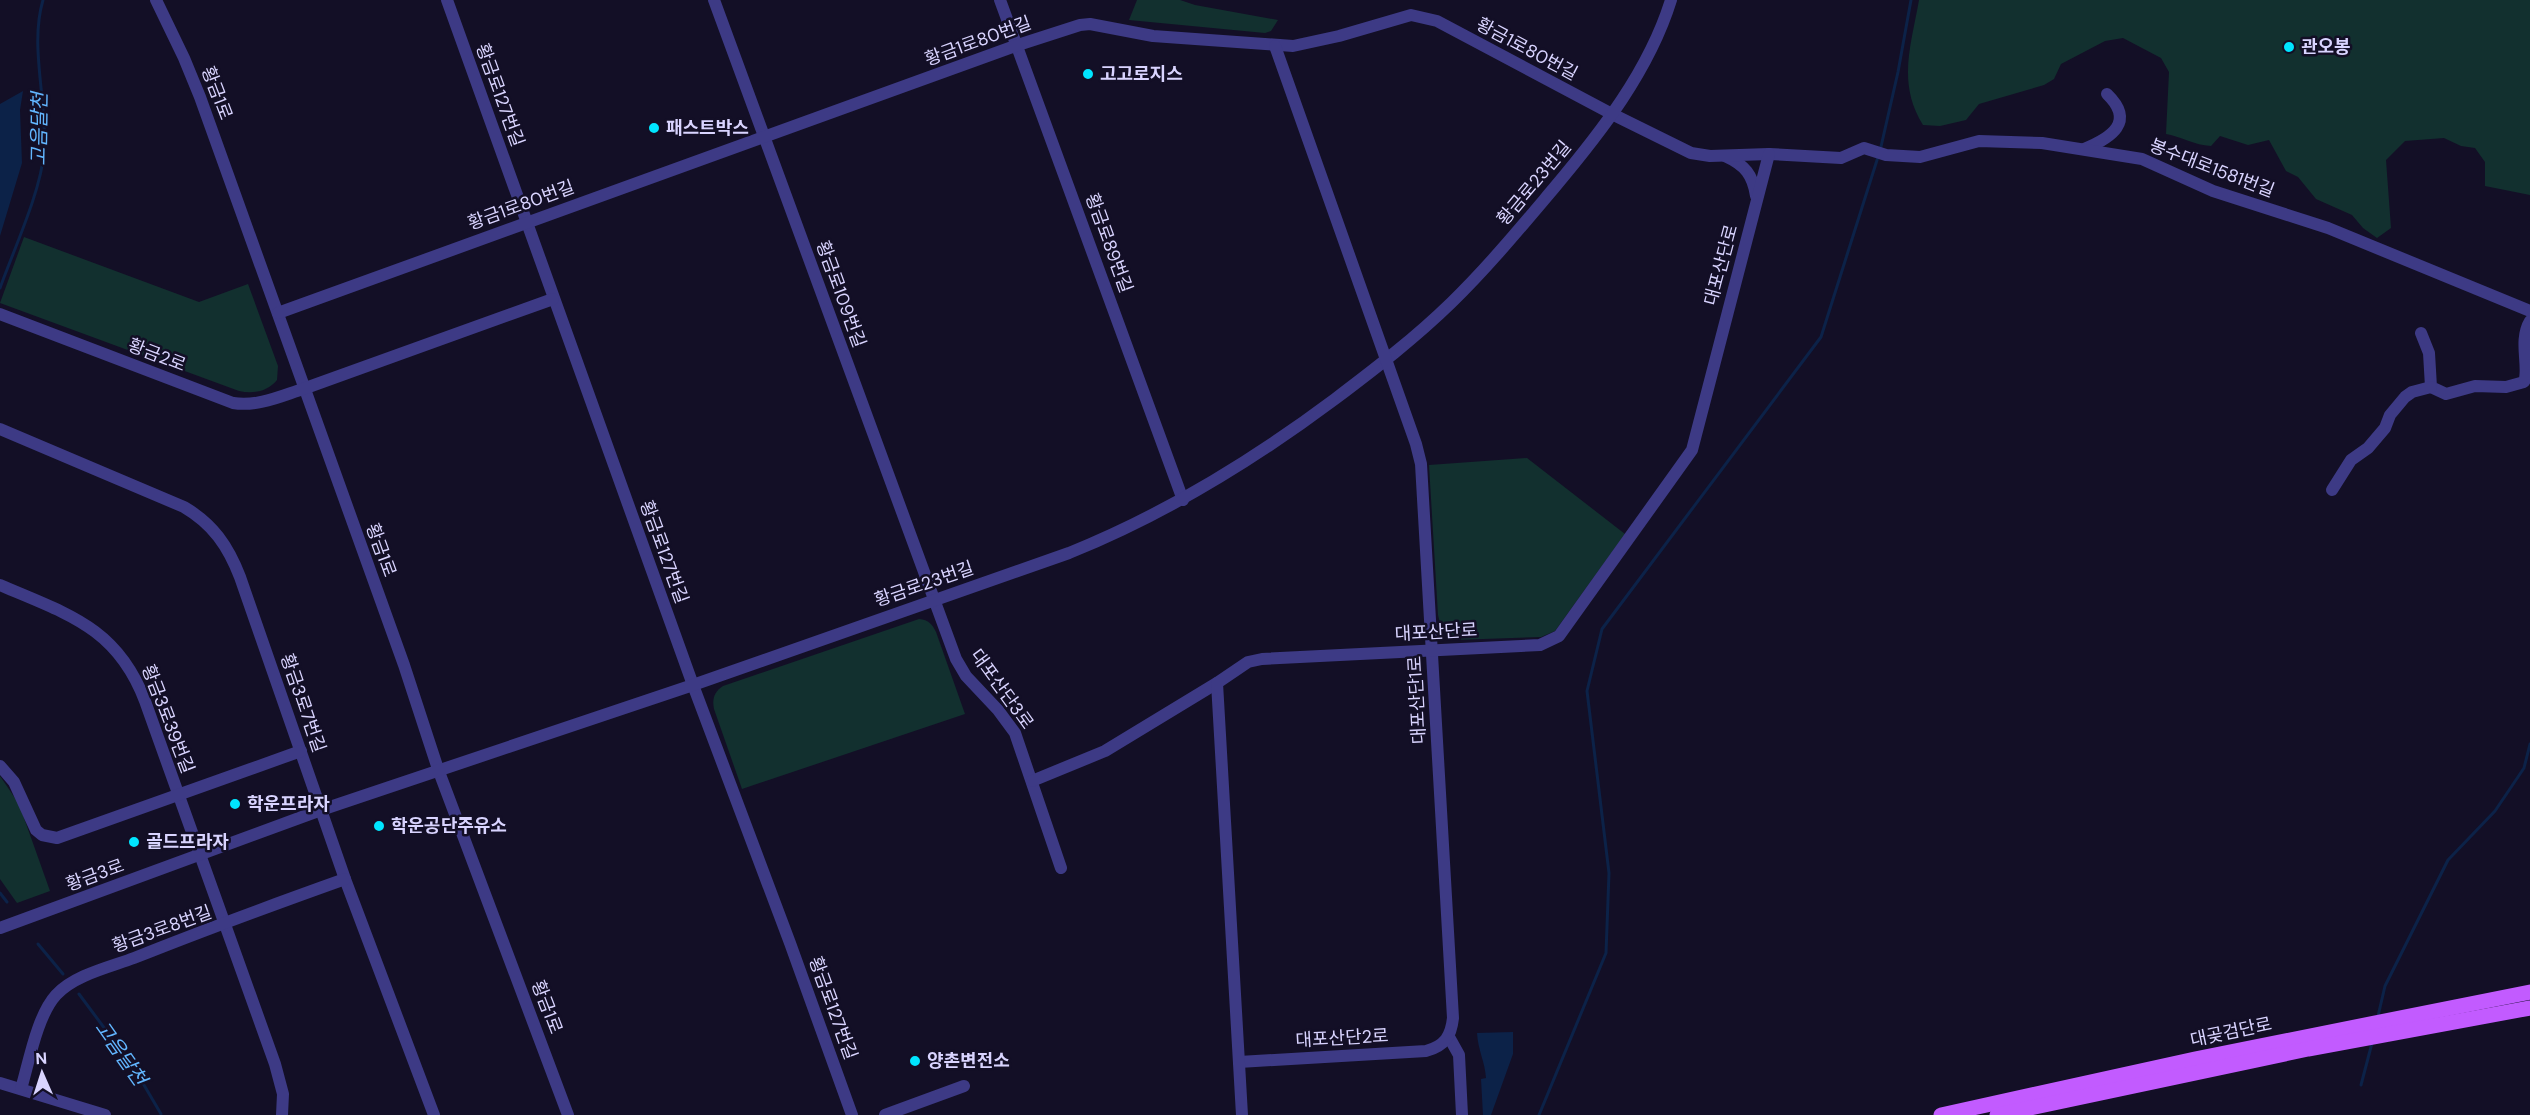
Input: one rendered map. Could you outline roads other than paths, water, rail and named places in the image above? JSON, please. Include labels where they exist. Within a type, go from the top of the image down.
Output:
[{"type":"main road","name":"대곶검단로","points":[[2406,1024],[2530,992]]},
{"type":"main road","name":"대곶검단로","points":[[1941,1115],[2406,1024],[2530,1008]]},
{"type":"main road","name":"대곶검단로","points":[[1997,1115],[2331,1038]]},
{"type":"street","name":"황금1로","points":[[156,0],[200,97],[404,665],[438,769],[568,1115]]},
{"type":"street","name":"황금로127번길","points":[[447,0],[693,685],[852,1115]]},
{"type":"street","name":"황금로109번길","points":[[714,0],[935,600]]},
{"type":"street","name":"황금로89번길","points":[[1000,0],[1183,500]]},
{"type":"street","name":"황금로23번길","points":[[438,769],[693,685],[1088,545],[1183,500],[1279,441],[1387,360],[1451,303],[1485,268],[1578,159],[1612,114],[1649,54],[1671,0]]},
{"type":"street","name":"황금1로80번길","points":[[278,313],[1015,46],[1080,25],[1090,24],[1153,36],[1275,46],[1314,43],[1398,17],[1426,16],[1691,153],[1724,156],[1769,154],[1841,158],[1868,148]]},
{"type":"street","points":[[1275,46],[1387,360]]},
{"type":"street","points":[[2083,150],[2109,136],[2119,123],[2118,105],[2107,94]]},
{"type":"street","name":"봉수대로1581번길","points":[[1868,148],[1886,154],[1920,157],[1979,141],[2042,143],[2142,159],[2213,191],[2328,228],[2530,311]]},
{"type":"street","name":"대포산단로","points":[[1032,781],[1104,752],[1254,660],[1540,645],[1553,640],[1567,626],[1688,457],[1695,441],[1769,154]]},
{"type":"street","points":[[1724,156],[1747,170],[1753,179],[1757,200]]},
{"type":"street","name":"황금2로","points":[[0,314],[234,403],[257,403],[303,389],[553,299]]},
{"type":"street","points":[[2332,490],[2351,460],[2368,448],[2405,397],[2412,392],[2431,387],[2446,394],[2475,386],[2513,386],[2524,381],[2529,369],[2525,333],[2530,321]]},
{"type":"street","points":[[2421,333],[2429,353],[2431,387]]},
{"type":"street","name":"대포산단1로","points":[[1387,360],[1421,464],[1453,1007],[1452,1024],[1447,1039]]},
{"type":"street","name":"황금3로7번길","points":[[0,429],[184,507],[196,514],[217,533],[231,555],[345,879],[434,1115]]},
{"type":"street","name":"황금3로39번길","points":[[0,585],[80,621],[120,654],[138,684],[177,795]]},
{"type":"street","name":"대포산단3로","points":[[935,600],[960,668],[1015,732],[1061,868]]},
{"type":"street","points":[[1217,683],[1242,1115]]},
{"type":"street","name":"황금3로39번길","points":[[0,766],[14,782],[36,830],[48,838],[72,833],[301,751]]},
{"type":"street","name":"황금3로","points":[[0,928],[438,769]]},
{"type":"street","points":[[177,795],[224,923],[345,879]]},
{"type":"street","name":"황금3로8번길","points":[[21,1089],[45,1010],[57,994],[83,978],[224,923],[275,1064],[283,1094],[282,1115]]},
{"type":"street","points":[[1447,1039],[1459,1055],[1462,1115]]},
{"type":"street","name":"대포산단2로","points":[[1239,1062],[1414,1052],[1434,1049],[1447,1039]]},
{"type":"street","points":[[0,1083],[105,1115]]},
{"type":"street","points":[[885,1115],[964,1086]]},
{"type":"water","points":[[23,91],[20,110],[22,163],[0,236],[0,104]]},
{"type":"water","points":[[1513,1032],[1513,1054],[1491,1115],[1483,1115],[1481,1079],[1486,1078],[1477,1033]]},
{"type":"waterway","name":"고음달천","points":[[0,288],[26,220],[42,167],[45,133],[38,37],[43,0]]},
{"type":"waterway","points":[[1880,151],[1911,0]]},
{"type":"waterway","points":[[1539,1115],[1606,953],[1609,873],[1587,691],[1602,629],[1821,337],[1878,157]]},
{"type":"waterway","points":[[2378,1016],[2385,986],[2448,860],[2495,811],[2524,768],[2530,744]]},
{"type":"waterway","name":"고음달천","points":[[0,893],[7,902]]},
{"type":"waterway","name":"고음달천","points":[[38,944],[63,974]]},
{"type":"waterway","name":"고음달천","points":[[79,994],[134,1068],[161,1114]]},
{"type":"waterway","points":[[2361,1085],[2372,1043]]},
{"type":"place","name":"관오봉","points":[[2289,47]]},
{"type":"place","name":"고고로지스","points":[[1088,74]]},
{"type":"place","name":"패스트박스","points":[[654,128]]},
{"type":"place","name":"학운프라자","points":[[235,804]]},
{"type":"place","name":"학운공단주유소","points":[[379,826]]},
{"type":"place","name":"골드프라자","points":[[134,842]]},
{"type":"place","name":"양촌변전소","points":[[915,1061]]}]
